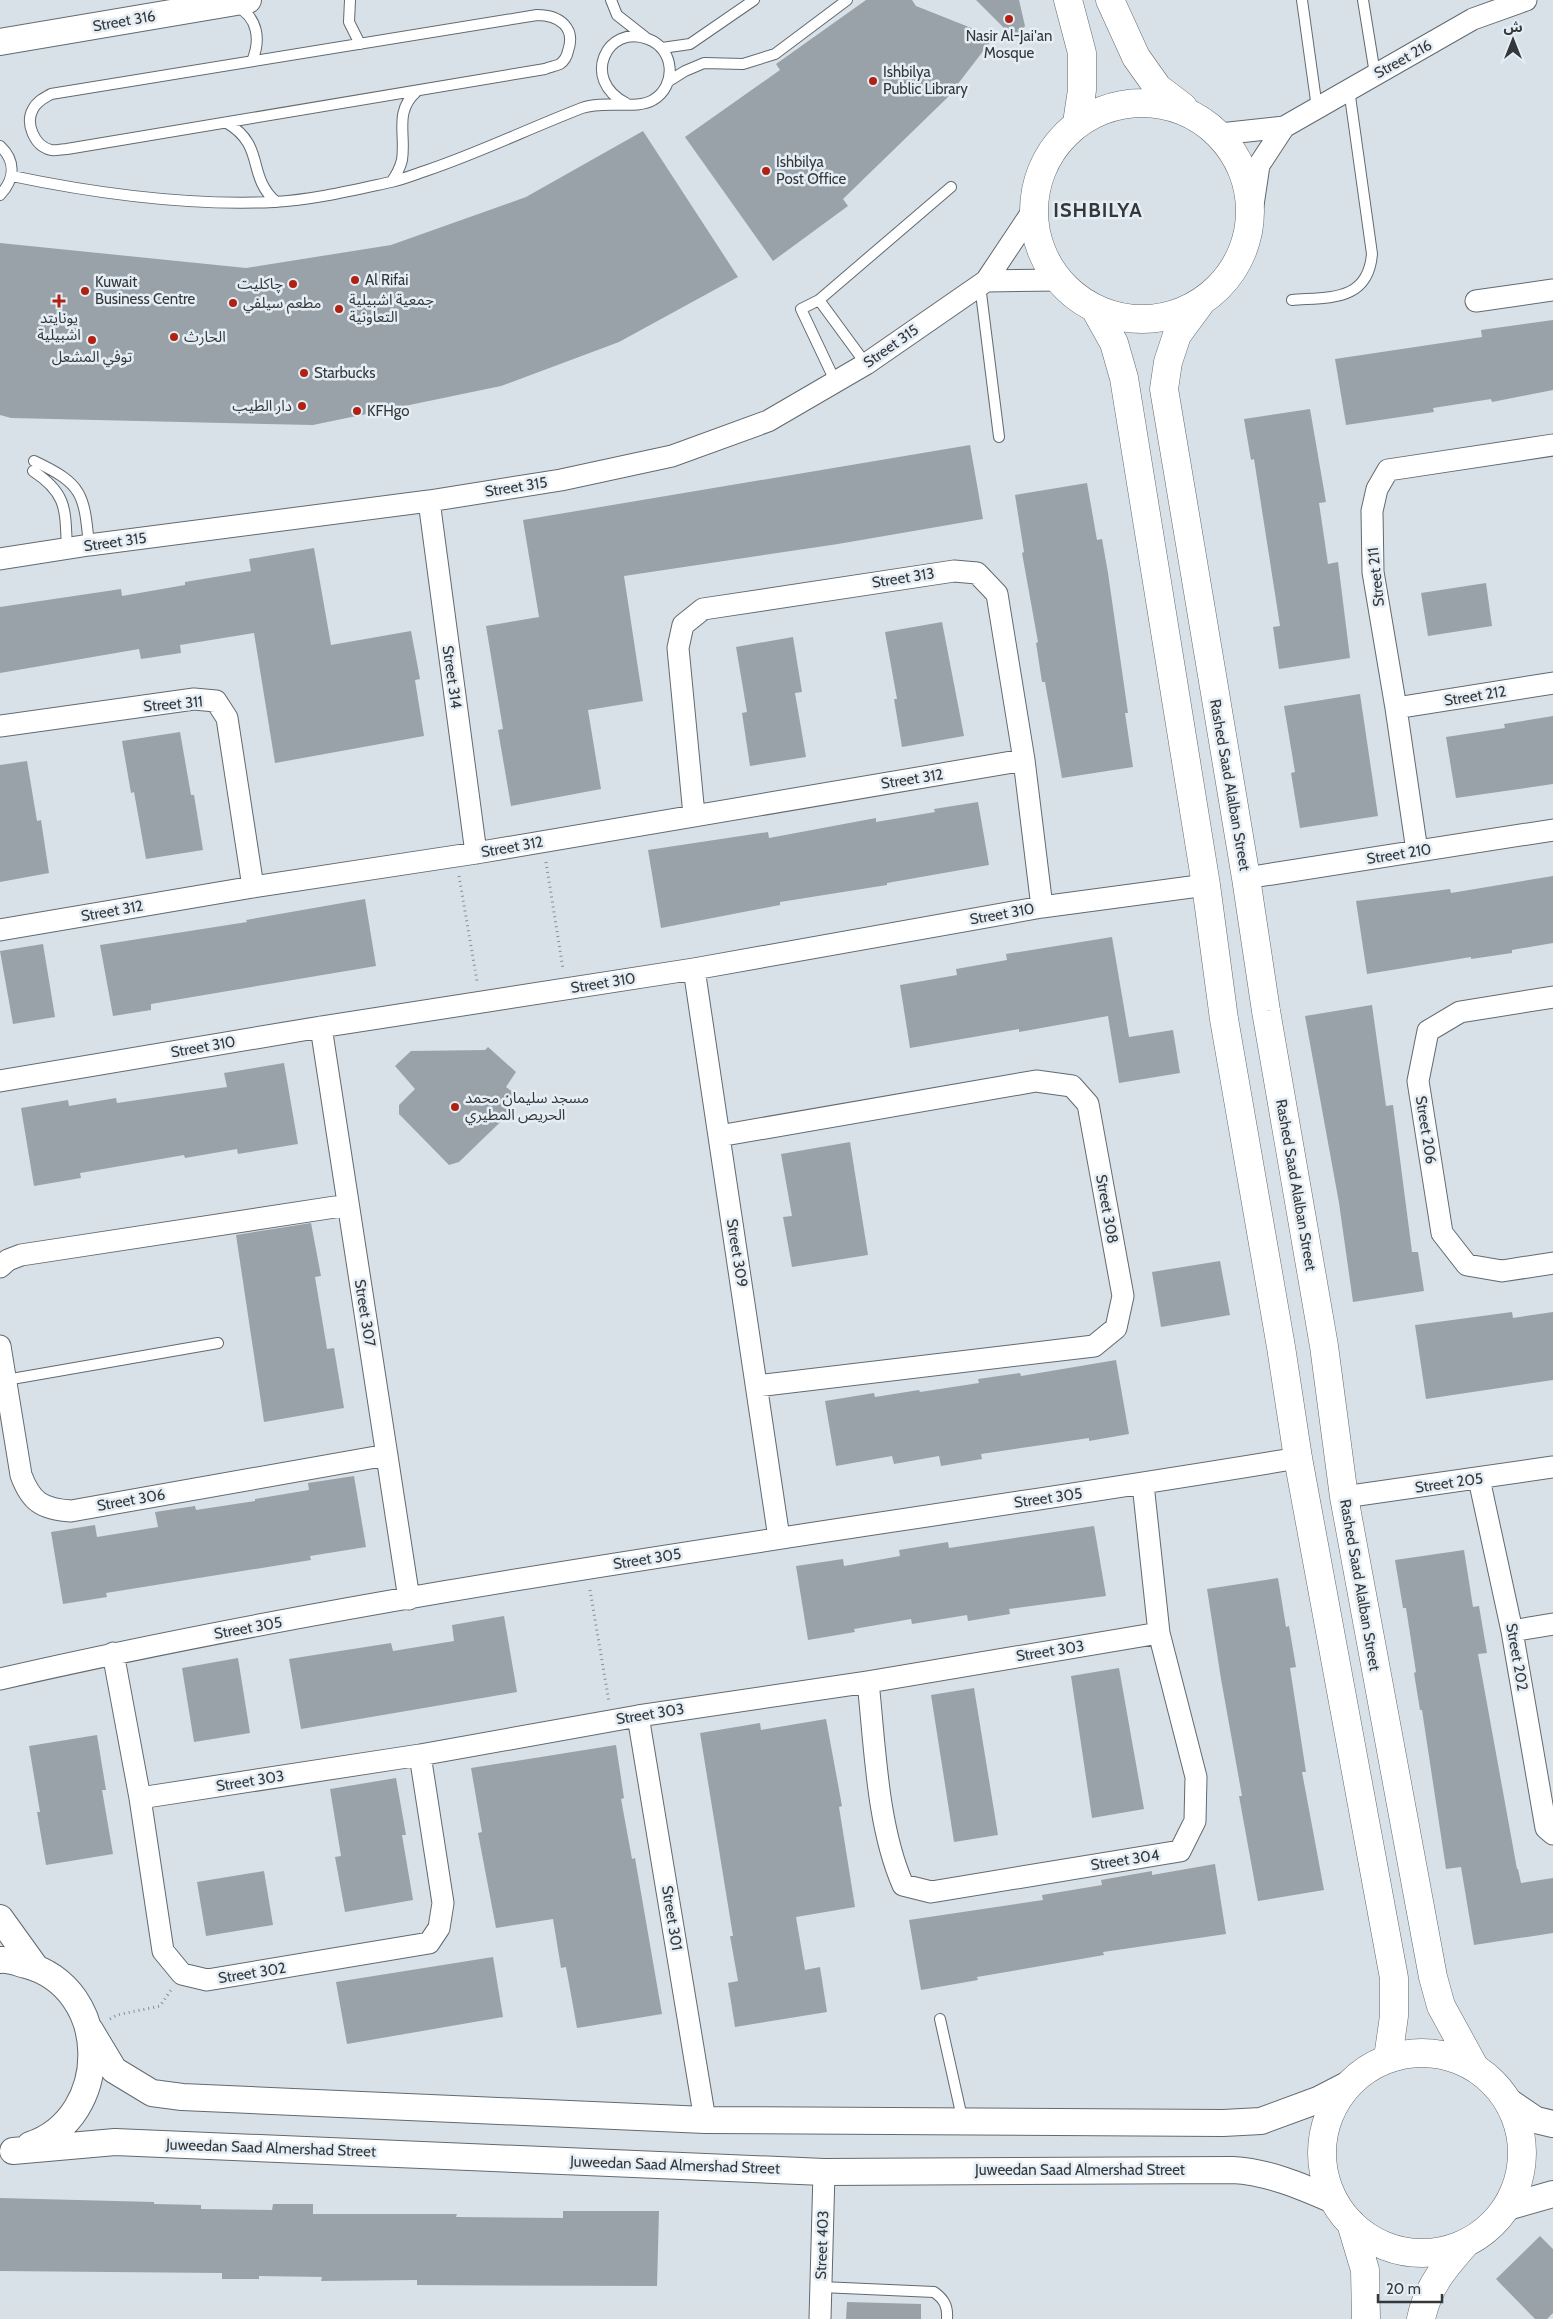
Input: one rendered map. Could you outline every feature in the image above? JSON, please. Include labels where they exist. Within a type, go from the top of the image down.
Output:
[{"type":"main road","points":[[1068,0],[1082,53],[1082,90],[1077,123]]},
{"type":"main road","points":[[1110,0],[1136,57],[1158,88],[1220,134],[1237,157],[1248,183],[1252,212],[1245,246],[1228,278],[1202,301],[1168,316],[1131,319],[1095,309],[1075,297],[1058,280],[1044,260],[1036,236],[1032,212],[1035,186],[1044,162],[1058,141],[1077,123],[1103,109],[1132,102],[1162,104],[1190,113]]},
{"type":"main road","name":"Rashed Saad Alalban Street","points":[[1202,301],[1177,335],[1168,362],[1164,390],[1246,878],[1266,1012],[1324,1346],[1344,1497],[1433,1977],[1442,2006],[1475,2068]]},
{"type":"main road","points":[[1095,309],[1114,343],[1124,378],[1206,885],[1224,1019],[1281,1347],[1298,1458],[1394,1978],[1394,2016],[1388,2058]]},
{"type":"main road","points":[[1224,1019],[1240,1011],[1258,1009],[1266,1012]]},
{"type":"main road","points":[[1281,1347],[1290,1358],[1303,1362],[1317,1357],[1324,1346]]},
{"type":"main road","points":[[1420,2319],[1425,2299],[1438,2275],[1466,2243],[1492,2225],[1506,2206],[1518,2181],[1523,2154],[1519,2126],[1508,2101],[1494,2082],[1475,2068],[1448,2056],[1418,2053],[1388,2058],[1367,2069],[1349,2084],[1332,2109],[1322,2139],[1323,2170],[1334,2200],[1351,2223],[1376,2241],[1405,2251],[1436,2252],[1466,2243]]},
{"type":"main road","points":[[1351,2223],[1365,2270],[1366,2319]]},
{"type":"street","name":"Street 216","points":[[1220,134],[1284,127],[1349,88],[1473,19],[1526,0]]},
{"type":"street","name":"Street 316","points":[[0,42],[239,2]]},
{"type":"street","name":"Street 216","points":[[1252,212],[1259,165],[1284,127]]},
{"type":"street","name":"Street 315","points":[[0,559],[89,545],[428,501],[560,480],[672,456],[768,421],[866,364],[983,283],[1032,212]]},
{"type":"street","points":[[983,283],[1058,280]]},
{"type":"street","points":[[1476,301],[1553,290]]},
{"type":"street","name":"Street 211","points":[[1417,851],[1396,708],[1373,572],[1372,510],[1377,489],[1388,470],[1553,445]]},
{"type":"street","name":"Street 314","points":[[428,501],[466,855]]},
{"type":"street","name":"Street 313","points":[[694,815],[678,648],[682,625],[703,608],[954,571],[977,573],[997,594],[1024,760],[1042,908]]},
{"type":"street","name":"Street 212","points":[[1396,708],[1553,683]]},
{"type":"street","name":"Street 311","points":[[0,726],[194,699],[216,701],[227,718],[253,887]]},
{"type":"street","name":"Street 312","points":[[0,930],[253,887],[466,855],[1024,760]]},
{"type":"street","name":"Street 210","points":[[1246,878],[1553,830]]},
{"type":"street","name":"Street 310","points":[[0,1081],[321,1027],[694,969],[1042,908],[1206,885]]},
{"type":"street","name":"Street 309","points":[[694,969],[779,1538]]},
{"type":"street","name":"Street 206","points":[[1553,997],[1460,1012],[1428,1031],[1418,1081],[1442,1233],[1467,1265],[1502,1271],[1553,1263]]},
{"type":"street","name":"Street 307","points":[[321,1027],[409,1599]]},
{"type":"street","name":"Street 308","points":[[719,1136],[1036,1081],[1072,1086],[1088,1104],[1123,1296],[1116,1328],[1094,1346],[757,1386]]},
{"type":"street","points":[[0,1268],[8,1260],[21,1255],[348,1205]]},
{"type":"street","name":"Street 306","points":[[0,1346],[21,1475],[27,1491],[38,1503],[54,1510],[70,1511],[386,1455]]},
{"type":"street","name":"Street 305","points":[[0,1679],[113,1653],[409,1599],[779,1538],[1143,1484],[1298,1458]]},
{"type":"street","name":"Street 205","points":[[1344,1497],[1480,1479],[1553,1467]]},
{"type":"street","name":"Street 202","points":[[1480,1479],[1512,1631],[1546,1828],[1553,1834]]},
{"type":"street","name":"Street 304","points":[[868,1682],[886,1836],[895,1868],[903,1885],[931,1892],[1180,1851],[1195,1821],[1196,1777],[1160,1633],[1143,1484]]},
{"type":"street","points":[[1512,1631],[1553,1624]]},
{"type":"street","name":"Street 303","points":[[140,1798],[420,1755],[612,1720],[868,1682],[1160,1633]]},
{"type":"street","points":[[113,1653],[140,1798],[163,1951],[182,1974]]},
{"type":"street","name":"Street 301","points":[[638,1716],[705,2120]]},
{"type":"street","name":"Street 302","points":[[182,1974],[207,1980],[430,1943],[439,1928],[443,1903],[420,1755]]},
{"type":"street","points":[[0,1918],[36,1968]]},
{"type":"street","points":[[0,1960],[36,1968],[60,1983],[78,2004],[90,2030],[114,2070],[152,2093],[182,2097],[705,2120],[1223,2124],[1261,2121],[1318,2100],[1349,2084]]},
{"type":"street","points":[[6,2151],[40,2142],[62,2127],[78,2108],[89,2084],[93,2058],[90,2030]]},
{"type":"street","points":[[1508,2101],[1536,2120],[1553,2124]]},
{"type":"street","name":"Juweedan Saad Almershad Street","points":[[6,2151],[115,2142],[824,2172],[1233,2170],[1251,2171],[1280,2179],[1334,2200]]},
{"type":"street","name":"Street 403","points":[[820,2319],[824,2172]]},
{"type":"street","points":[[1506,2206],[1553,2194]]},
{"type":"lane","points":[[350,0],[350,22],[360,44]]},
{"type":"lane","points":[[12,176],[98,192],[179,201],[276,202],[392,181],[476,153],[582,108],[594,105],[626,103],[639,105],[652,101],[663,92],[669,81],[670,69],[668,58],[662,48],[617,15],[611,0]]},
{"type":"lane","points":[[662,48],[690,44],[754,0]]},
{"type":"lane","points":[[669,81],[685,71],[704,63],[743,64],[775,54],[847,0]]},
{"type":"lane","points":[[1302,0],[1317,108]]},
{"type":"lane","points":[[1363,0],[1375,74]]},
{"type":"lane","points":[[239,2],[250,17],[258,38],[257,50],[252,61]]},
{"type":"lane","points":[[537,15],[549,15],[564,23],[570,33],[571,43],[567,56],[560,64],[545,69],[66,149],[51,150],[38,143],[30,130],[32,110],[39,100],[51,94],[360,44],[537,15]]},
{"type":"lane","points":[[626,103],[614,97],[605,87],[601,74],[602,60],[609,49],[619,40],[632,36],[646,38]]},
{"type":"lane","points":[[1292,300],[1339,296],[1353,291],[1364,282],[1371,269],[1372,254],[1349,88]]},
{"type":"lane","points":[[392,181],[400,169],[402,158],[403,114],[407,100],[417,91]]},
{"type":"lane","points":[[227,123],[240,131],[250,143],[261,182],[266,193],[276,202]]},
{"type":"lane","points":[[0,146],[7,153],[12,164],[12,176],[7,188],[0,195]]},
{"type":"lane","points":[[836,383],[801,308],[819,300],[951,188]]},
{"type":"lane","points":[[983,283],[998,437]]},
{"type":"lane","points":[[819,300],[866,364]]},
{"type":"lane","points":[[67,548],[66,518],[61,497],[51,483],[34,466],[71,481],[81,496],[89,545]]},
{"type":"lane","points":[[6,1380],[218,1344]]},
{"type":"lane","points":[[940,2020],[963,2123]]},
{"type":"lane","points":[[821,2287],[934,2292],[946,2304],[947,2319]]},
{"type":"path","points":[[542,841],[566,988]]},
{"type":"path","points":[[466,855],[480,1002]]},
{"type":"path","points":[[587,1569],[612,1720]]},
{"type":"path","points":[[90,2030],[117,2015],[160,2006],[182,1974]]},
{"type":"building","points":[[866,0],[912,0],[916,6],[994,37],[947,98],[843,199],[848,206],[773,261],[685,137],[780,70],[776,64]]},
{"type":"building","name":"Nasir Al-Jai'an Mosque","points":[[976,0],[1019,0],[1025,26],[1015,39]]},
{"type":"building","name":"جمعية اشبيلية التعاونية","points":[[643,131],[738,277],[619,342],[501,386],[313,425],[11,418],[0,415],[0,243],[246,268],[391,245],[526,197]]},
{"type":"building","points":[[1553,320],[1553,390],[1492,402],[1491,399],[1433,408],[1434,412],[1346,425],[1335,359],[1482,337],[1481,330]]},
{"type":"building","points":[[1310,409],[1326,502],[1319,503],[1328,564],[1338,562],[1350,658],[1279,669],[1273,627],[1280,626],[1254,459],[1251,460],[1244,419]]},
{"type":"building","points":[[970,445],[983,519],[838,544],[624,576],[643,701],[588,710],[601,789],[511,806],[498,730],[503,729],[486,626],[539,617],[523,520]]},
{"type":"building","points":[[1087,483],[1097,540],[1102,539],[1108,573],[1128,713],[1125,713],[1133,767],[1062,778],[1045,682],[1042,682],[1036,643],[1038,642],[1022,553],[1024,552],[1015,495]]},
{"type":"building","points":[[314,548],[331,645],[411,631],[420,679],[415,680],[424,736],[275,763],[254,633],[180,645],[181,653],[141,659],[139,649],[0,673],[0,607],[121,589],[122,596],[185,585],[185,582],[251,571],[249,559]]},
{"type":"building","points":[[1486,583],[1492,626],[1428,636],[1421,593]]},
{"type":"building","points":[[942,622],[964,736],[902,747],[894,699],[897,699],[885,632]]},
{"type":"building","points":[[793,637],[802,692],[795,693],[806,757],[750,766],[742,713],[747,712],[736,647]]},
{"type":"building","points":[[1360,694],[1378,816],[1300,828],[1291,773],[1295,772],[1284,706]]},
{"type":"building","points":[[1553,716],[1553,784],[1456,798],[1446,737],[1505,728],[1504,724]]},
{"type":"building","points":[[180,732],[191,795],[194,795],[203,850],[146,859],[134,792],[131,793],[122,741]]},
{"type":"building","points":[[27,761],[37,821],[41,820],[49,873],[0,882],[0,765]]},
{"type":"building","points":[[978,802],[989,865],[887,883],[887,885],[780,902],[780,905],[661,928],[648,850],[768,832],[769,838],[876,818],[876,822],[935,812],[934,809]]},
{"type":"building","points":[[1553,876],[1553,943],[1512,950],[1512,953],[1471,959],[1471,957],[1367,974],[1356,901],[1450,889],[1451,893]]},
{"type":"building","points":[[365,899],[376,966],[151,1004],[151,1010],[113,1016],[100,945],[247,922],[246,920]]},
{"type":"building","points":[[1112,937],[1129,1037],[1173,1030],[1180,1073],[1119,1083],[1108,1016],[1019,1032],[1019,1029],[910,1048],[900,985],[957,975],[956,969],[1007,960],[1006,954]]},
{"type":"building","points":[[43,944],[55,1017],[13,1024],[0,951]]},
{"type":"building","points":[[1372,1005],[1386,1106],[1393,1105],[1412,1252],[1418,1252],[1424,1291],[1353,1302],[1339,1203],[1305,1016]]},
{"type":"building","name":"مسجد سليمان محمد الحريص المطيري","points":[[488,1047],[516,1072],[506,1087],[514,1093],[506,1102],[514,1109],[459,1162],[449,1165],[399,1114],[399,1105],[415,1089],[395,1066],[411,1051],[485,1050]]},
{"type":"building","points":[[284,1063],[298,1144],[238,1154],[237,1149],[185,1158],[184,1155],[80,1173],[81,1178],[34,1186],[21,1108],[68,1100],[69,1106],[116,1098],[117,1103],[227,1087],[224,1073]]},
{"type":"building","points":[[850,1142],[868,1255],[792,1267],[783,1217],[792,1216],[781,1154]]},
{"type":"building","points":[[311,1223],[321,1276],[315,1277],[327,1349],[334,1348],[344,1408],[264,1422],[236,1235]]},
{"type":"building","points":[[1220,1261],[1230,1315],[1161,1327],[1152,1272]]},
{"type":"building","points":[[1512,1312],[1513,1318],[1553,1312],[1553,1380],[1426,1399],[1415,1325]]},
{"type":"building","points":[[1116,1360],[1129,1434],[1089,1441],[1089,1438],[981,1454],[982,1459],[941,1466],[939,1456],[894,1464],[892,1456],[836,1466],[825,1401],[874,1393],[875,1397],[919,1390],[920,1392],[979,1383],[978,1379],[1020,1373],[1021,1376]]},
{"type":"building","points":[[354,1476],[366,1547],[310,1556],[311,1560],[106,1593],[107,1597],[63,1604],[51,1532],[95,1525],[97,1537],[158,1527],[155,1512],[195,1506],[196,1510],[255,1501],[255,1499],[309,1490],[308,1483]]},
{"type":"building","points":[[1094,1526],[1106,1596],[1009,1609],[1010,1614],[968,1621],[967,1615],[912,1624],[911,1619],[854,1629],[855,1632],[808,1640],[796,1566],[843,1559],[844,1566],[900,1556],[899,1550],[948,1542],[949,1548]]},
{"type":"building","points":[[1464,1550],[1473,1607],[1479,1606],[1487,1653],[1478,1654],[1517,1869],[1521,1883],[1553,1878],[1553,1933],[1474,1945],[1461,1867],[1446,1869],[1422,1710],[1420,1710],[1414,1673],[1416,1672],[1406,1608],[1403,1608],[1395,1560]]},
{"type":"building","points":[[1278,1578],[1286,1627],[1289,1626],[1296,1667],[1290,1668],[1306,1772],[1302,1772],[1324,1890],[1258,1901],[1239,1796],[1242,1796],[1207,1589]]},
{"type":"building","points":[[504,1616],[517,1692],[301,1729],[289,1659],[391,1643],[393,1651],[454,1641],[452,1625]]},
{"type":"building","points":[[238,1658],[250,1733],[194,1742],[182,1668]]},
{"type":"building","points":[[1119,1668],[1144,1809],[1092,1818],[1071,1676]]},
{"type":"building","points":[[974,1688],[998,1835],[954,1842],[931,1695]]},
{"type":"building","points":[[826,1719],[842,1806],[839,1807],[855,1907],[796,1917],[805,1970],[820,1967],[827,2012],[735,2027],[728,1983],[738,1981],[730,1936],[733,1936],[700,1733],[760,1723],[761,1730]]},
{"type":"building","points":[[97,1735],[106,1790],[102,1790],[113,1854],[46,1865],[37,1812],[40,1812],[29,1746]]},
{"type":"building","points":[[616,1745],[624,1798],[621,1799],[632,1859],[635,1858],[662,2014],[577,2028],[566,1967],[561,1968],[553,1919],[496,1928],[478,1833],[482,1832],[471,1768]]},
{"type":"building","points":[[396,1778],[406,1835],[402,1835],[413,1900],[345,1912],[335,1857],[341,1856],[330,1789]]},
{"type":"building","points":[[1215,1864],[1226,1934],[1103,1952],[1104,1955],[977,1977],[978,1980],[921,1990],[909,1920],[1043,1900],[1042,1895],[1102,1885],[1101,1880],[1152,1871],[1152,1875]]},
{"type":"building","points":[[264,1871],[273,1925],[206,1936],[197,1882]]},
{"type":"building","points":[[493,1957],[503,2017],[347,2044],[336,1982]]},
{"type":"building","points":[[0,2198],[154,2202],[154,2204],[201,2205],[201,2209],[272,2210],[273,2204],[313,2204],[313,2214],[457,2214],[456,2217],[563,2218],[563,2211],[659,2211],[657,2286],[417,2285],[417,2280],[321,2281],[322,2277],[259,2276],[259,2279],[222,2279],[222,2273],[0,2271]]},
{"type":"building","points":[[1540,2236],[1553,2249],[1553,2313],[1547,2319],[1535,2319],[1496,2279]]},
{"type":"building","points":[[847,2302],[921,2304],[921,2319],[846,2319]]},
{"type":"place","name":"Nasir Al-Jai'an Mosque","points":[[1009,19]]},
{"type":"place","name":"Ishbilya Public Library","points":[[873,81]]},
{"type":"place","name":"Ishbilya Post Office","points":[[766,171]]},
{"type":"place","name":"Al Rifai","points":[[355,280]]},
{"type":"place","name":"چاكليت","points":[[293,284]]},
{"type":"place","name":"Kuwait Business Centre","points":[[85,291]]},
{"type":"place","name":"يونايتد اشبيلية","points":[[59,301]]},
{"type":"place","name":"مطعم سيلفي","points":[[233,303]]},
{"type":"place","name":"جمعية اشبيلية التعاونية","points":[[339,309]]},
{"type":"place","name":"الحارث","points":[[174,337]]},
{"type":"place","name":"توفي المشعل","points":[[92,340]]},
{"type":"place","name":"Starbucks","points":[[304,373]]},
{"type":"place","name":"دار الطيب","points":[[302,406]]},
{"type":"place","name":"KFHgo","points":[[357,411]]},
{"type":"place","name":"مسجد سليمان محمد الحريص المطيري","points":[[455,1107]]},
{"type":"district","name":"ISHBILYA","points":[[1098,210]]}]
